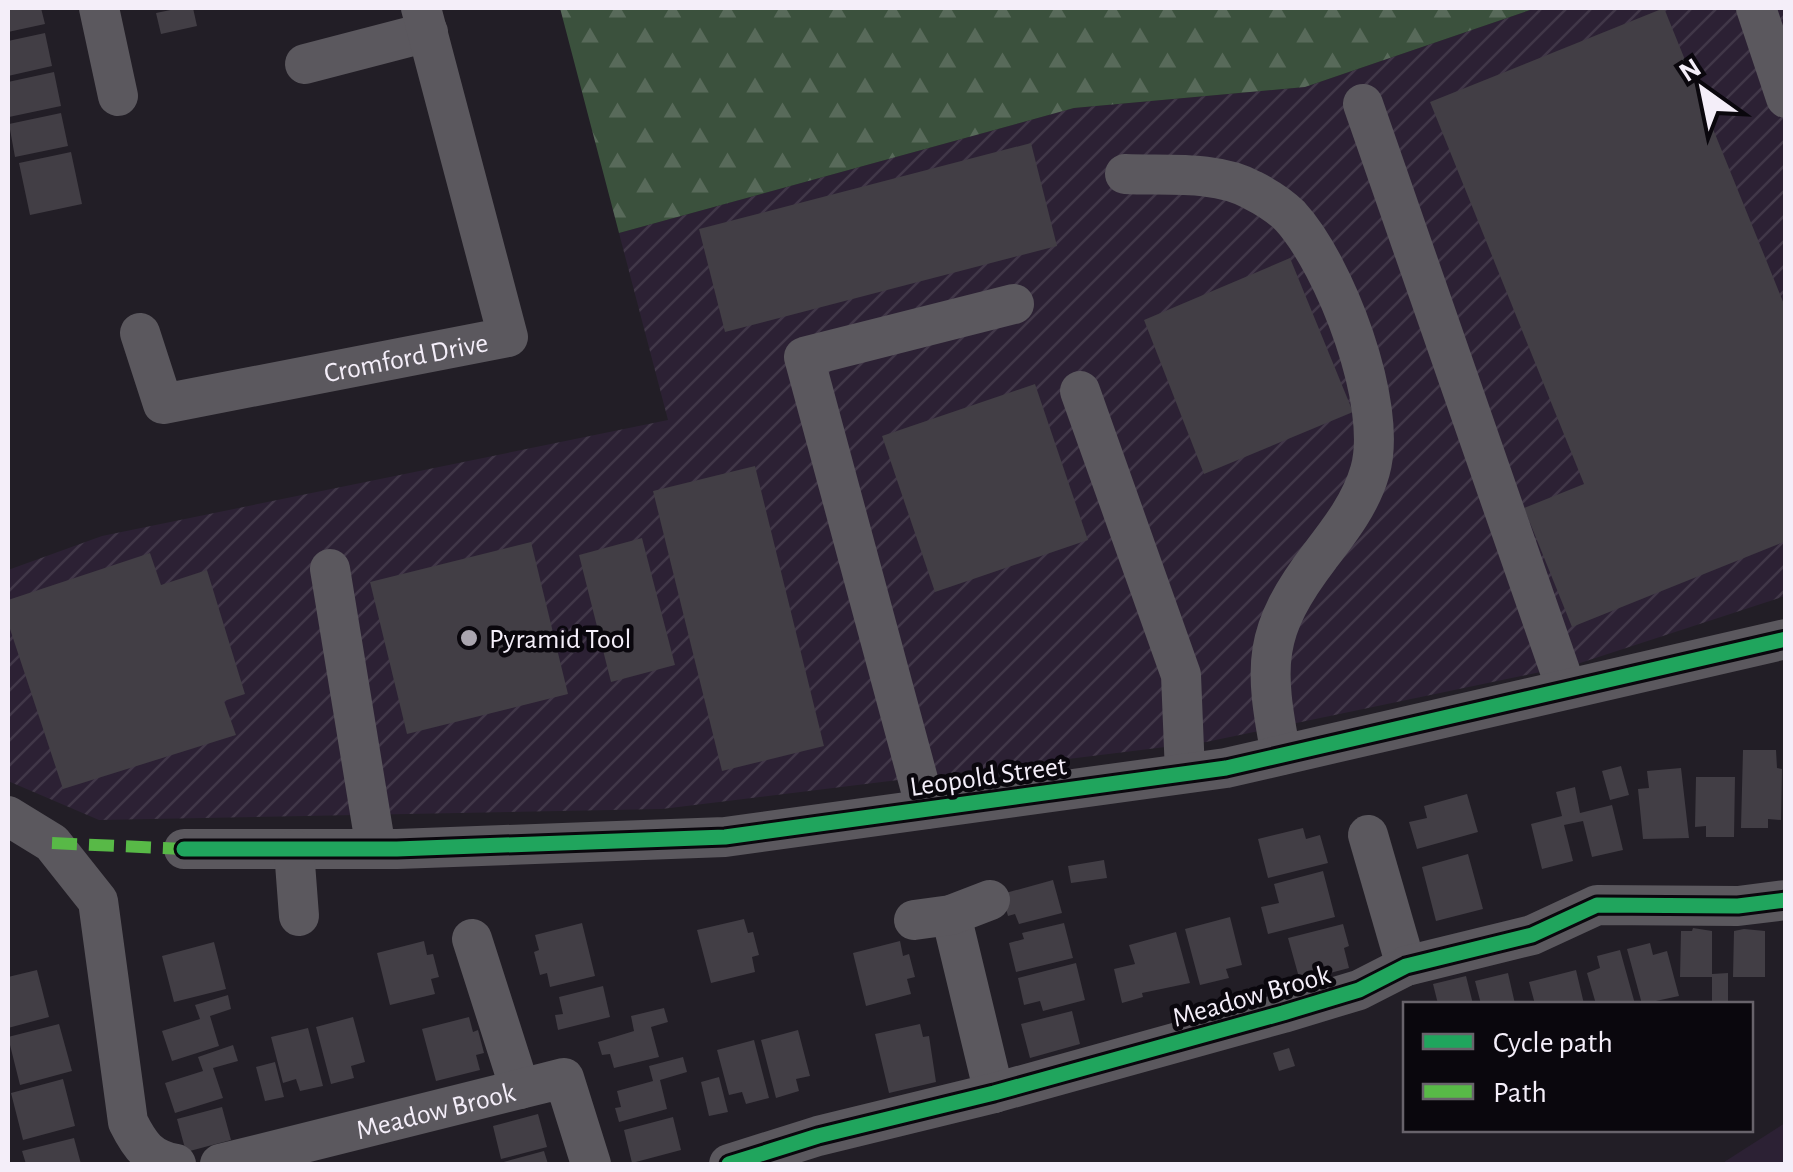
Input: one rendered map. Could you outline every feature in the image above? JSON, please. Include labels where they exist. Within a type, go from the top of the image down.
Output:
[{"type":"street","points":[[99,8],[118,96]]},
{"type":"street","points":[[1756,8],[1786,98]]},
{"type":"street","points":[[305,64],[424,20]]},
{"type":"street","name":"Cromford Drive","points":[[140,332],[163,404],[508,337],[424,20]]},
{"type":"street","points":[[1363,104],[1566,688]]},
{"type":"street","points":[[1124,174],[1211,178],[1250,188],[1288,214],[1318,254],[1346,317],[1368,385],[1375,430],[1370,472],[1355,506],[1304,577],[1280,620],[1270,654],[1270,699],[1281,756]]},
{"type":"street","points":[[926,809],[804,357],[1014,304]]},
{"type":"street","points":[[1080,391],[1181,675],[1185,773]]},
{"type":"street","points":[[330,569],[376,849]]},
{"type":"street","name":"Leopold Street","points":[[184,849],[376,849],[724,837],[1185,773],[1281,756],[1786,639]]},
{"type":"street","points":[[8,816],[52,843],[98,900],[128,1122],[154,1160],[176,1164]]},
{"type":"street","points":[[1368,835],[1406,966]]},
{"type":"street","points":[[294,850],[299,916]]},
{"type":"street","points":[[990,900],[933,917],[994,1092]]},
{"type":"street","name":"Meadow Brook","points":[[729,1164],[818,1136],[1302,1008],[1359,990],[1406,966],[1532,935],[1598,905],[1738,906],[1786,900]]},
{"type":"street","points":[[472,940],[520,1089]]},
{"type":"street","name":"Meadow Brook","points":[[220,1164],[564,1078],[591,1164]]},
{"type":"shaded area","points":[[1536,8],[1785,8],[1785,596],[1574,665],[1206,742],[662,809],[99,820],[8,781],[8,570],[102,536],[668,420],[619,233],[1074,108],[1305,87]]},
{"type":"shaded area","points":[[1785,1123],[1785,1164],[1721,1164]]},
{"type":"green space","points":[[560,8],[1536,8],[1305,87],[1074,108],[619,233]]},
{"type":"building","points":[[8,8],[41,8],[45,24],[8,32]]},
{"type":"building","points":[[193,8],[197,26],[161,34],[156,13]]},
{"type":"building","points":[[1664,8],[1786,309],[1786,541],[1572,627],[1524,508],[1584,484],[1430,102]]},
{"type":"building","points":[[45,33],[52,66],[8,76],[8,41]]},
{"type":"building","points":[[54,72],[61,106],[9,117],[8,82]]},
{"type":"building","points":[[61,113],[68,146],[15,157],[9,124]]},
{"type":"building","points":[[1031,143],[1057,246],[725,332],[699,229]]},
{"type":"building","points":[[71,152],[82,204],[30,215],[19,163]]},
{"type":"building","points":[[1290,258],[1353,412],[1204,474],[1144,320]]},
{"type":"building","points":[[1035,384],[1088,540],[935,592],[882,436]]},
{"type":"building","points":[[755,466],[824,746],[722,771],[653,491]]},
{"type":"building","points":[[642,538],[675,665],[611,682],[579,555]]},
{"type":"building","name":"Pyramid Tool","points":[[531,542],[568,694],[407,734],[370,582]]},
{"type":"building","points":[[150,553],[161,585],[207,570],[245,694],[224,701],[236,735],[63,789],[8,623],[8,600]]},
{"type":"building","points":[[1743,750],[1776,750],[1777,768],[1782,769],[1781,820],[1768,819],[1768,828],[1741,828]]},
{"type":"building","points":[[1621,766],[1629,795],[1610,800],[1602,771]]},
{"type":"building","points":[[1681,768],[1689,838],[1643,839],[1638,789],[1649,788],[1647,771]]},
{"type":"building","points":[[1696,777],[1735,777],[1734,837],[1706,837],[1706,826],[1695,827]]},
{"type":"building","points":[[1575,787],[1580,813],[1612,805],[1623,850],[1592,857],[1583,821],[1564,825],[1573,861],[1542,869],[1531,824],[1562,816],[1556,792]]},
{"type":"building","points":[[1467,794],[1478,832],[1417,849],[1409,822],[1427,818],[1424,806]]},
{"type":"building","points":[[1303,828],[1306,839],[1320,835],[1328,863],[1268,878],[1258,839]]},
{"type":"building","points":[[1468,854],[1483,909],[1436,921],[1422,867]]},
{"type":"building","points":[[1104,860],[1107,878],[1071,883],[1068,866]]},
{"type":"building","points":[[1323,871],[1335,917],[1268,934],[1261,907],[1279,903],[1274,884]]},
{"type":"building","points":[[1053,880],[1062,913],[1019,924],[1015,914],[1008,916],[1002,894]]},
{"type":"building","points":[[1230,917],[1242,965],[1226,969],[1229,978],[1200,985],[1185,929]]},
{"type":"building","points":[[744,919],[748,933],[753,932],[759,955],[752,957],[755,972],[711,983],[697,930]]},
{"type":"building","points":[[582,923],[595,976],[550,987],[547,973],[540,975],[534,952],[539,950],[535,935]]},
{"type":"building","points":[[1064,923],[1073,958],[1016,972],[1009,943],[1024,939],[1022,933]]},
{"type":"building","points":[[1343,924],[1349,968],[1300,981],[1288,938]]},
{"type":"building","points":[[1681,931],[1712,931],[1712,974],[1728,973],[1728,1002],[1712,1002],[1712,977],[1680,977]]},
{"type":"building","points":[[1734,931],[1765,931],[1765,977],[1733,977]]},
{"type":"building","points":[[1176,932],[1190,983],[1142,993],[1143,997],[1122,1003],[1114,969],[1135,964],[1129,945]]},
{"type":"building","points":[[424,941],[427,955],[433,954],[439,977],[431,979],[435,994],[390,1005],[377,953]]},
{"type":"building","points":[[900,941],[903,956],[909,954],[915,977],[907,979],[911,994],[866,1006],[853,953]]},
{"type":"building","points":[[214,942],[226,989],[174,1002],[162,956]]},
{"type":"building","points":[[1650,943],[1653,955],[1667,951],[1679,996],[1641,1002],[1627,949]]},
{"type":"building","points":[[1620,950],[1634,1002],[1595,1002],[1587,973],[1600,968],[1597,956]]},
{"type":"building","points":[[1076,963],[1085,1000],[1043,1011],[1040,1001],[1024,1005],[1018,978]]},
{"type":"building","points":[[37,970],[49,1017],[8,1028],[8,977]]},
{"type":"building","points":[[1576,970],[1584,1002],[1534,1002],[1529,982]]},
{"type":"building","points":[[1508,973],[1515,1002],[1480,1002],[1475,981]]},
{"type":"building","points":[[1466,976],[1472,1002],[1438,1002],[1433,984]]},
{"type":"building","points":[[603,986],[610,1017],[558,1030],[555,1015],[563,1014],[559,997]]},
{"type":"building","points":[[228,995],[231,1009],[210,1016],[219,1046],[172,1061],[162,1031],[200,1019],[195,1005]]},
{"type":"building","points":[[664,1008],[668,1022],[651,1027],[659,1057],[614,1068],[610,1054],[602,1055],[598,1042],[634,1031],[631,1016]]},
{"type":"building","points":[[1072,1011],[1080,1044],[1030,1058],[1021,1024]]},
{"type":"building","points":[[353,1017],[365,1062],[351,1066],[354,1078],[331,1084],[316,1027]]},
{"type":"building","points":[[469,1017],[473,1032],[478,1030],[484,1053],[476,1055],[480,1070],[436,1081],[422,1029]]},
{"type":"building","points":[[59,1024],[72,1071],[20,1085],[8,1037]]},
{"type":"building","points":[[920,1024],[923,1037],[929,1036],[936,1082],[889,1093],[875,1034]]},
{"type":"building","points":[[308,1028],[323,1086],[300,1091],[296,1079],[283,1083],[271,1037]]},
{"type":"building","points":[[798,1030],[810,1076],[796,1079],[799,1091],[776,1098],[761,1040]]},
{"type":"building","points":[[754,1040],[769,1098],[746,1104],[742,1092],[729,1095],[717,1050]]},
{"type":"building","points":[[233,1045],[238,1061],[213,1068],[223,1098],[175,1113],[165,1083],[203,1071],[198,1057]]},
{"type":"building","points":[[1289,1048],[1295,1066],[1279,1071],[1273,1053]]},
{"type":"building","points":[[683,1057],[687,1072],[660,1080],[667,1109],[619,1122],[615,1108],[621,1107],[617,1091],[653,1081],[649,1066]]},
{"type":"building","points":[[275,1062],[284,1097],[265,1101],[256,1067]]},
{"type":"building","points":[[719,1077],[728,1112],[709,1116],[701,1082]]},
{"type":"building","points":[[63,1079],[75,1126],[23,1140],[11,1093]]},
{"type":"building","points":[[222,1107],[231,1140],[186,1152],[177,1119]]},
{"type":"building","points":[[538,1114],[547,1147],[501,1159],[493,1126]]},
{"type":"building","points":[[673,1117],[681,1150],[632,1163],[624,1130]]},
{"type":"building","points":[[74,1138],[81,1164],[26,1164],[22,1151]]},
{"type":"building","points":[[544,1151],[548,1164],[500,1164],[500,1163]]},
{"type":"marked path","points":[[52,843],[184,849]]},
{"type":"cycle path","points":[[184,849],[397,849],[725,837],[1226,768],[1786,639]]},
{"type":"cycle path","points":[[729,1164],[818,1136],[994,1093],[1283,1013],[1359,990],[1406,966],[1532,935],[1597,905],[1738,906],[1786,900]]},
{"type":"place","name":"Pyramid Tool","points":[[469,638]]}]
